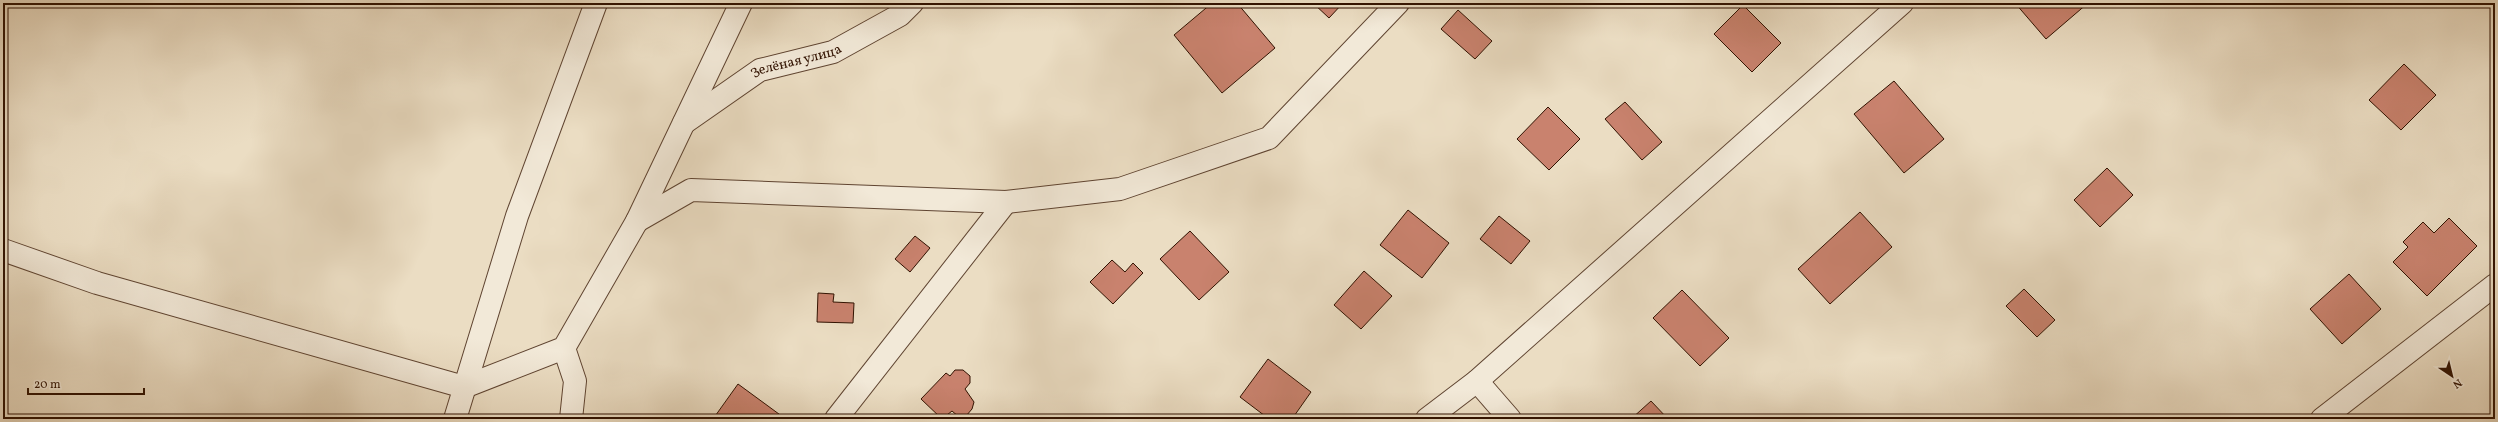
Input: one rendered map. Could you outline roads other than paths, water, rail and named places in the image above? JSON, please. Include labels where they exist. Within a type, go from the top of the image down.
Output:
[{"type":"street","points":[[454,419],[517,216],[596,3]]},
{"type":"street","points":[[3,250],[97,283],[464,387],[564,348],[637,221],[741,3]]},
{"type":"street","name":"Зелёная улица","points":[[683,124],[760,70],[833,52],[900,15],[912,3]]},
{"type":"street","points":[[637,221],[690,190],[1006,202],[1120,190],[1269,138],[1398,3]]},
{"type":"street","points":[[1427,419],[1477,381],[1803,93],[1902,3]]},
{"type":"street","points":[[836,419],[1006,202]]},
{"type":"street","points":[[2322,419],[2495,285]]},
{"type":"street","points":[[564,348],[575,381],[571,419]]},
{"type":"street","points":[[1477,381],[1510,419]]}]
